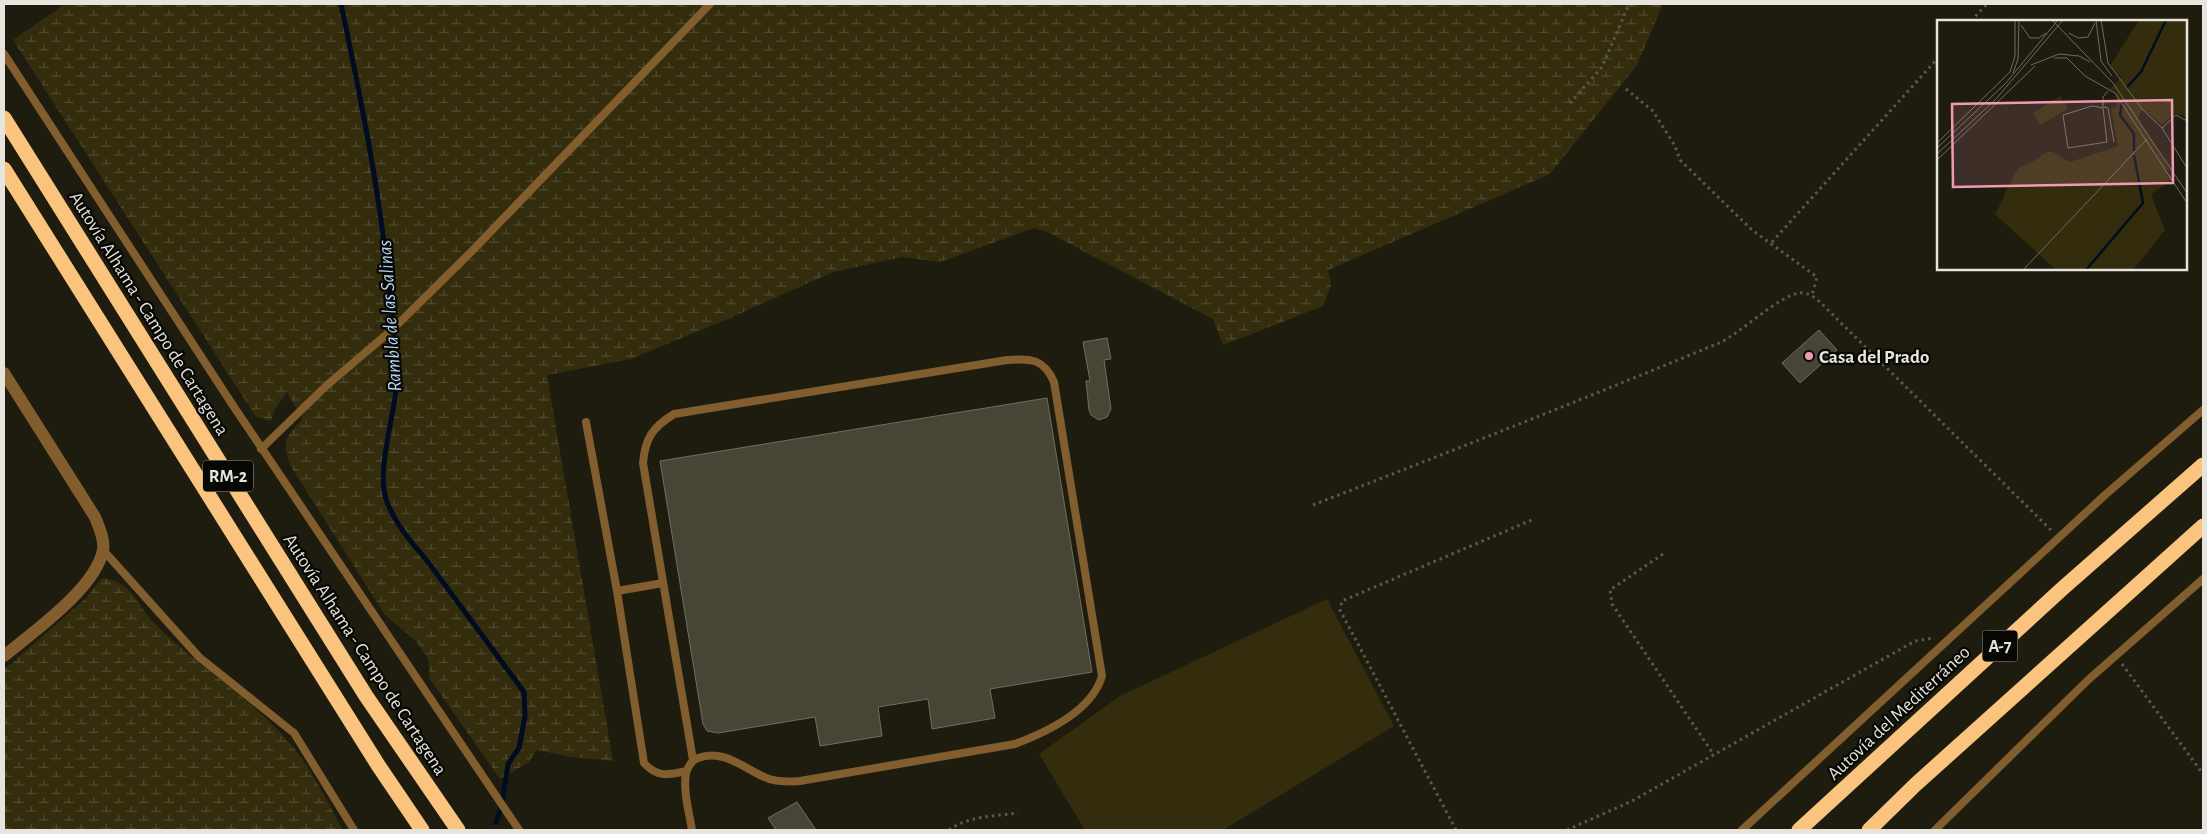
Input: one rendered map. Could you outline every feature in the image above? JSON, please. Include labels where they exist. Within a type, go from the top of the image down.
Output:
[{"type":"highway","name":"Autovía Alhama - Campo de Cartagena","points":[[4,118],[366,696],[458,830]]},
{"type":"highway","name":"RM-2","points":[[4,169],[378,766],[422,830]]},
{"type":"highway","name":"Autovía del Mediterráneo","points":[[1799,830],[2056,594],[2203,465]]},
{"type":"highway","name":"A-7","points":[[1868,830],[1915,784],[2203,526]]},
{"type":"street","points":[[4,373],[95,517],[100,530],[103,550],[96,568],[81,591],[4,656]]},
{"type":"lane","points":[[261,449],[326,386],[393,329],[710,4]]},
{"type":"lane","points":[[4,54],[261,449],[519,830]]},
{"type":"lane","points":[[692,830],[686,789],[686,771],[693,760],[643,463],[644,451],[649,436],[660,422],[674,414],[684,412],[1007,360],[1023,359],[1035,361],[1048,368],[1054,382],[1102,676],[1099,686],[1090,699],[1040,734],[998,747],[800,782],[771,780],[727,757],[715,755],[693,760]]},
{"type":"lane","points":[[1742,830],[2105,495],[2203,410]]},
{"type":"lane","points":[[586,422],[617,591],[644,763],[650,770],[660,775],[686,771]]},
{"type":"lane","points":[[103,550],[199,657],[294,734],[354,830]]},
{"type":"lane","points":[[1935,830],[2088,680],[2203,579]]},
{"type":"lane","points":[[617,591],[663,583]]},
{"type":"path","points":[[1570,103],[1602,66],[1629,4]]},
{"type":"path","points":[[1972,20],[1987,4]]},
{"type":"path","points":[[1772,242],[1937,59]]},
{"type":"path","points":[[1626,89],[1653,111],[1676,146],[1680,160],[1752,230],[1772,242],[1817,276],[1812,295]]},
{"type":"path","points":[[1313,505],[1619,385],[1723,340],[1780,302],[1799,293],[1812,295],[2046,526]]},
{"type":"path","points":[[1456,830],[1340,610],[1342,601],[1534,519]]},
{"type":"path","points":[[1663,554],[1610,590],[1612,604],[1714,755]]},
{"type":"path","points":[[1567,830],[1632,801],[1915,641],[1956,633]]},
{"type":"path","points":[[2116,656],[2203,774]]},
{"type":"path","points":[[949,830],[958,824],[973,820],[1018,813]]},
{"type":"green space","points":[[65,4],[1663,4],[1637,65],[1550,174],[1328,270],[1331,286],[1323,306],[1223,345],[1213,319],[1049,233],[1034,228],[940,262],[902,257],[833,272],[730,318],[631,359],[547,375],[613,761],[571,757],[537,750],[529,762],[500,779],[430,679],[428,659],[416,641],[385,615],[290,465],[286,450],[287,440],[302,419],[287,392],[275,409],[271,421],[256,417],[13,40]]},
{"type":"green space","points":[[102,578],[114,581],[129,590],[157,626],[248,702],[281,734],[309,770],[343,830],[4,830],[4,670],[86,598]]},
{"type":"green space","points":[[1327,599],[1394,726],[1223,830],[1085,830],[1039,754],[1120,696]]},
{"type":"building","name":"Casa del Prado","points":[[1819,330],[1837,350],[1800,383],[1782,363]]},
{"type":"building","points":[[1107,338],[1111,359],[1104,360],[1111,409],[1107,417],[1099,420],[1091,415],[1089,410],[1086,381],[1090,381],[1083,342]]},
{"type":"building","points":[[1047,398],[1092,672],[990,689],[995,718],[932,729],[928,699],[878,707],[882,736],[820,746],[815,717],[718,733],[707,731],[703,724],[660,461]]},
{"type":"building","points":[[797,802],[816,830],[776,830],[768,818]]},
{"type":"waterway","name":"Rambla de las Salinas","points":[[341,4],[375,179],[392,311],[396,386],[384,460],[383,474],[386,499],[389,508],[404,532],[524,692],[525,716],[519,748],[508,764],[502,805],[496,822]]},
{"type":"place","name":"Casa del Prado","points":[[1809,356]]}]
